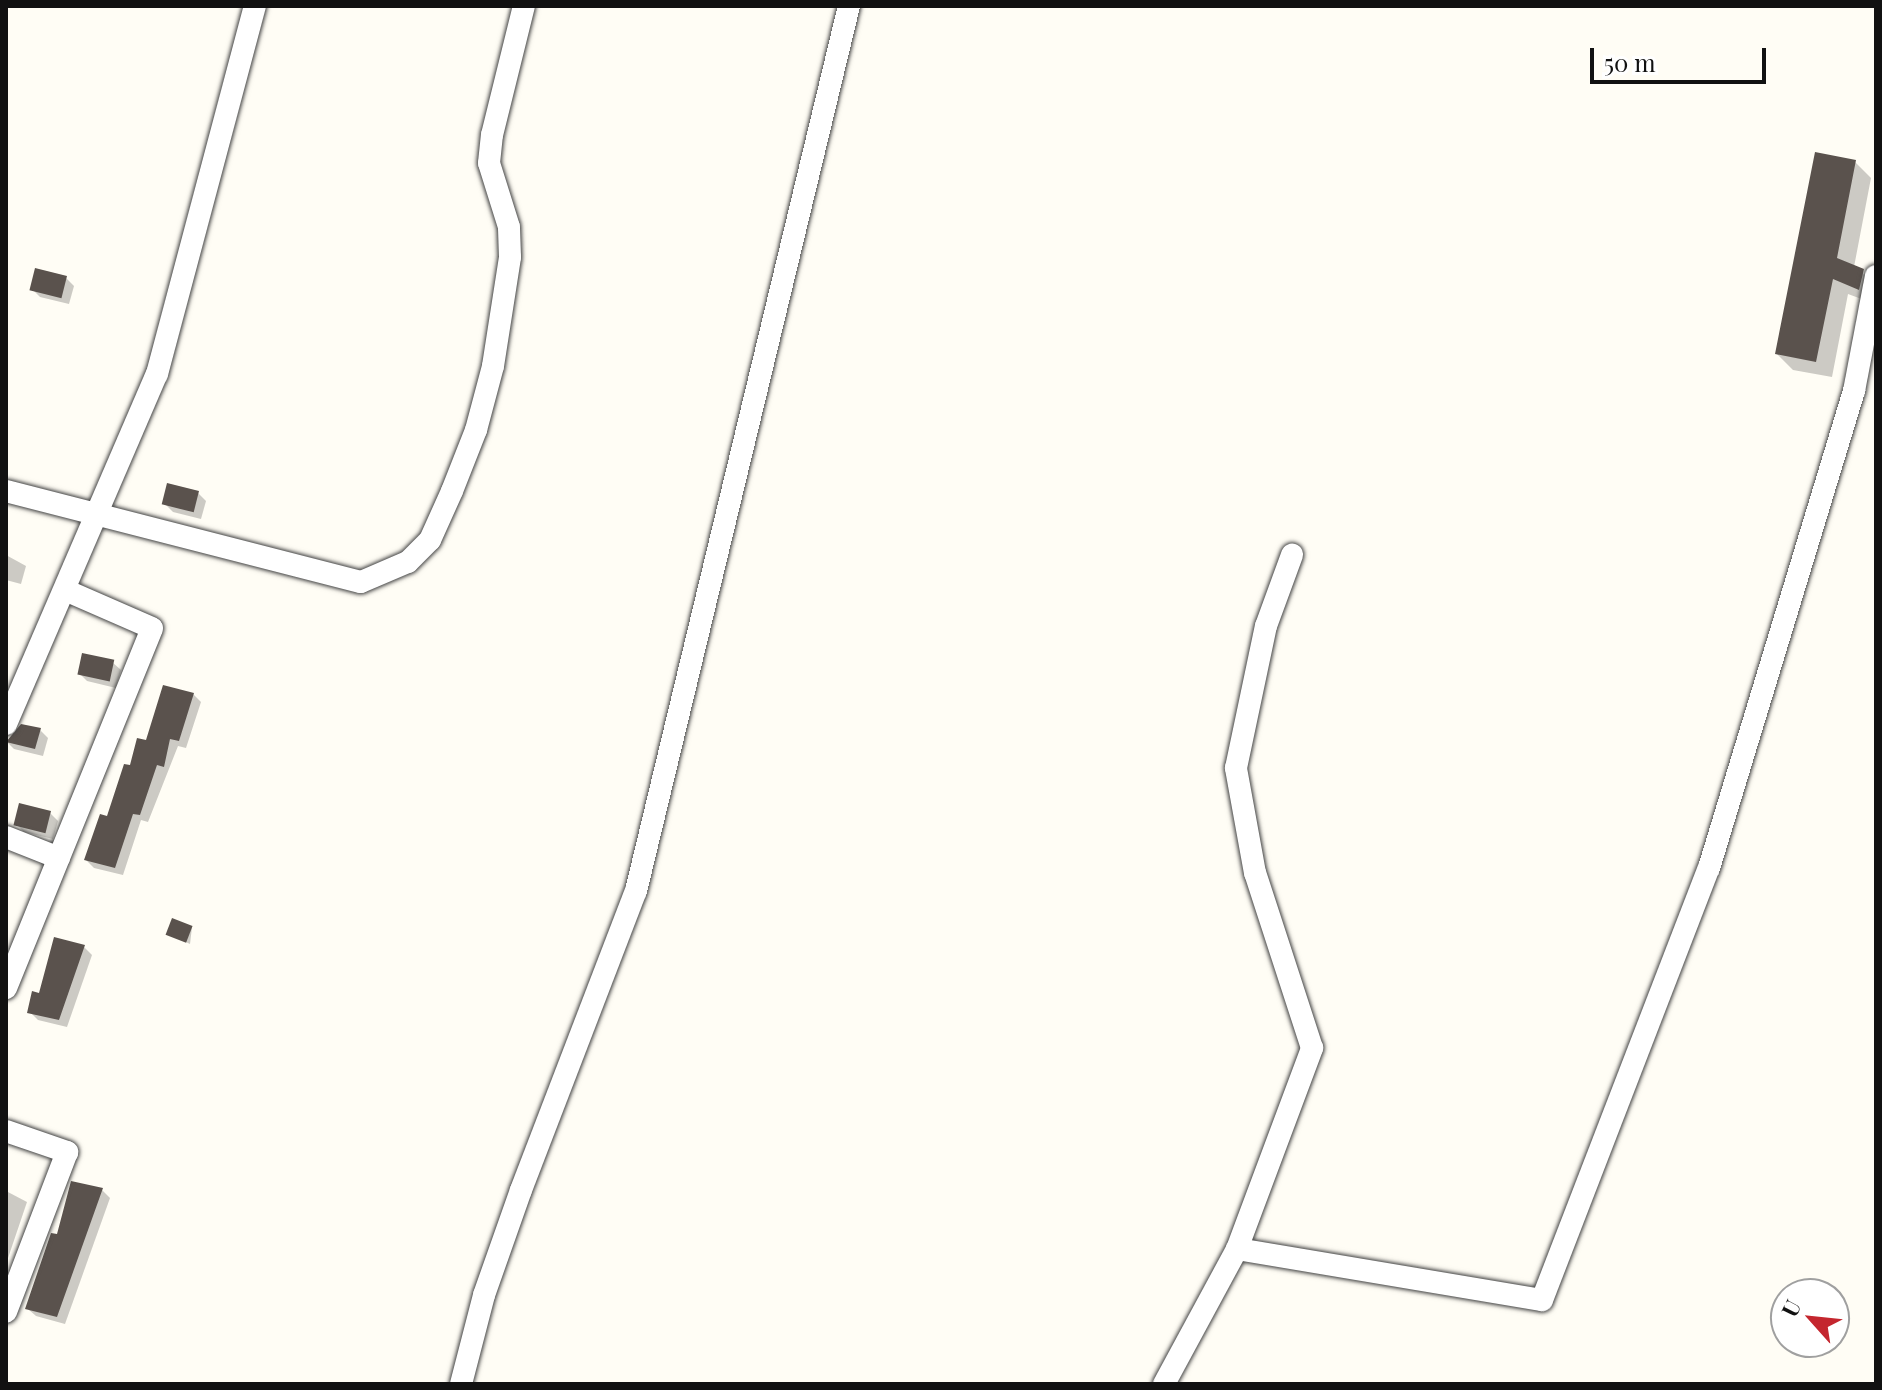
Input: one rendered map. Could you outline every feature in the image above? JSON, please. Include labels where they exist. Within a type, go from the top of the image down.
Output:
[{"type":"street","points":[[6,724],[157,374],[255,6]]},
{"type":"street","points":[[6,491],[361,582],[389,574],[430,540],[476,430],[495,353],[510,257],[509,227],[496,191],[490,149],[524,6]]},
{"type":"street","points":[[461,1384],[484,1295],[521,1190],[636,891],[849,6]]},
{"type":"street","points":[[1237,1249],[1542,1300],[1709,868],[1854,391],[1876,276]]},
{"type":"street","points":[[1164,1384],[1237,1249],[1312,1048],[1255,873],[1236,768],[1266,626],[1292,555]]},
{"type":"street","points":[[6,988],[152,628],[65,590]]},
{"type":"street","points":[[6,837],[59,858]]},
{"type":"street","points":[[6,1131],[67,1152],[6,1312]]},
{"type":"building","points":[[1815,152],[1856,160],[1837,258],[1864,269],[1859,290],[1833,279],[1816,362],[1775,354]]},
{"type":"building","points":[[35,268],[67,276],[61,298],[29,290]]},
{"type":"building","points":[[167,483],[199,491],[194,512],[162,504]]},
{"type":"building","points":[[82,653],[114,660],[110,681],[77,675]]},
{"type":"building","points":[[163,685],[194,693],[179,741],[170,739],[164,767],[157,765],[140,815],[133,814],[115,868],[84,860],[100,814],[107,816],[124,764],[130,765],[137,738],[146,740]]},
{"type":"building","points":[[21,724],[41,728],[35,749],[6,742]]},
{"type":"building","points":[[19,803],[51,811],[45,833],[13,825]]},
{"type":"building","points":[[172,918],[193,926],[186,943],[166,935]]},
{"type":"building","points":[[54,937],[85,945],[59,1020],[27,1013],[32,991],[39,993]]},
{"type":"building","points":[[71,1181],[103,1188],[57,1317],[25,1309],[51,1233],[57,1234]]}]
